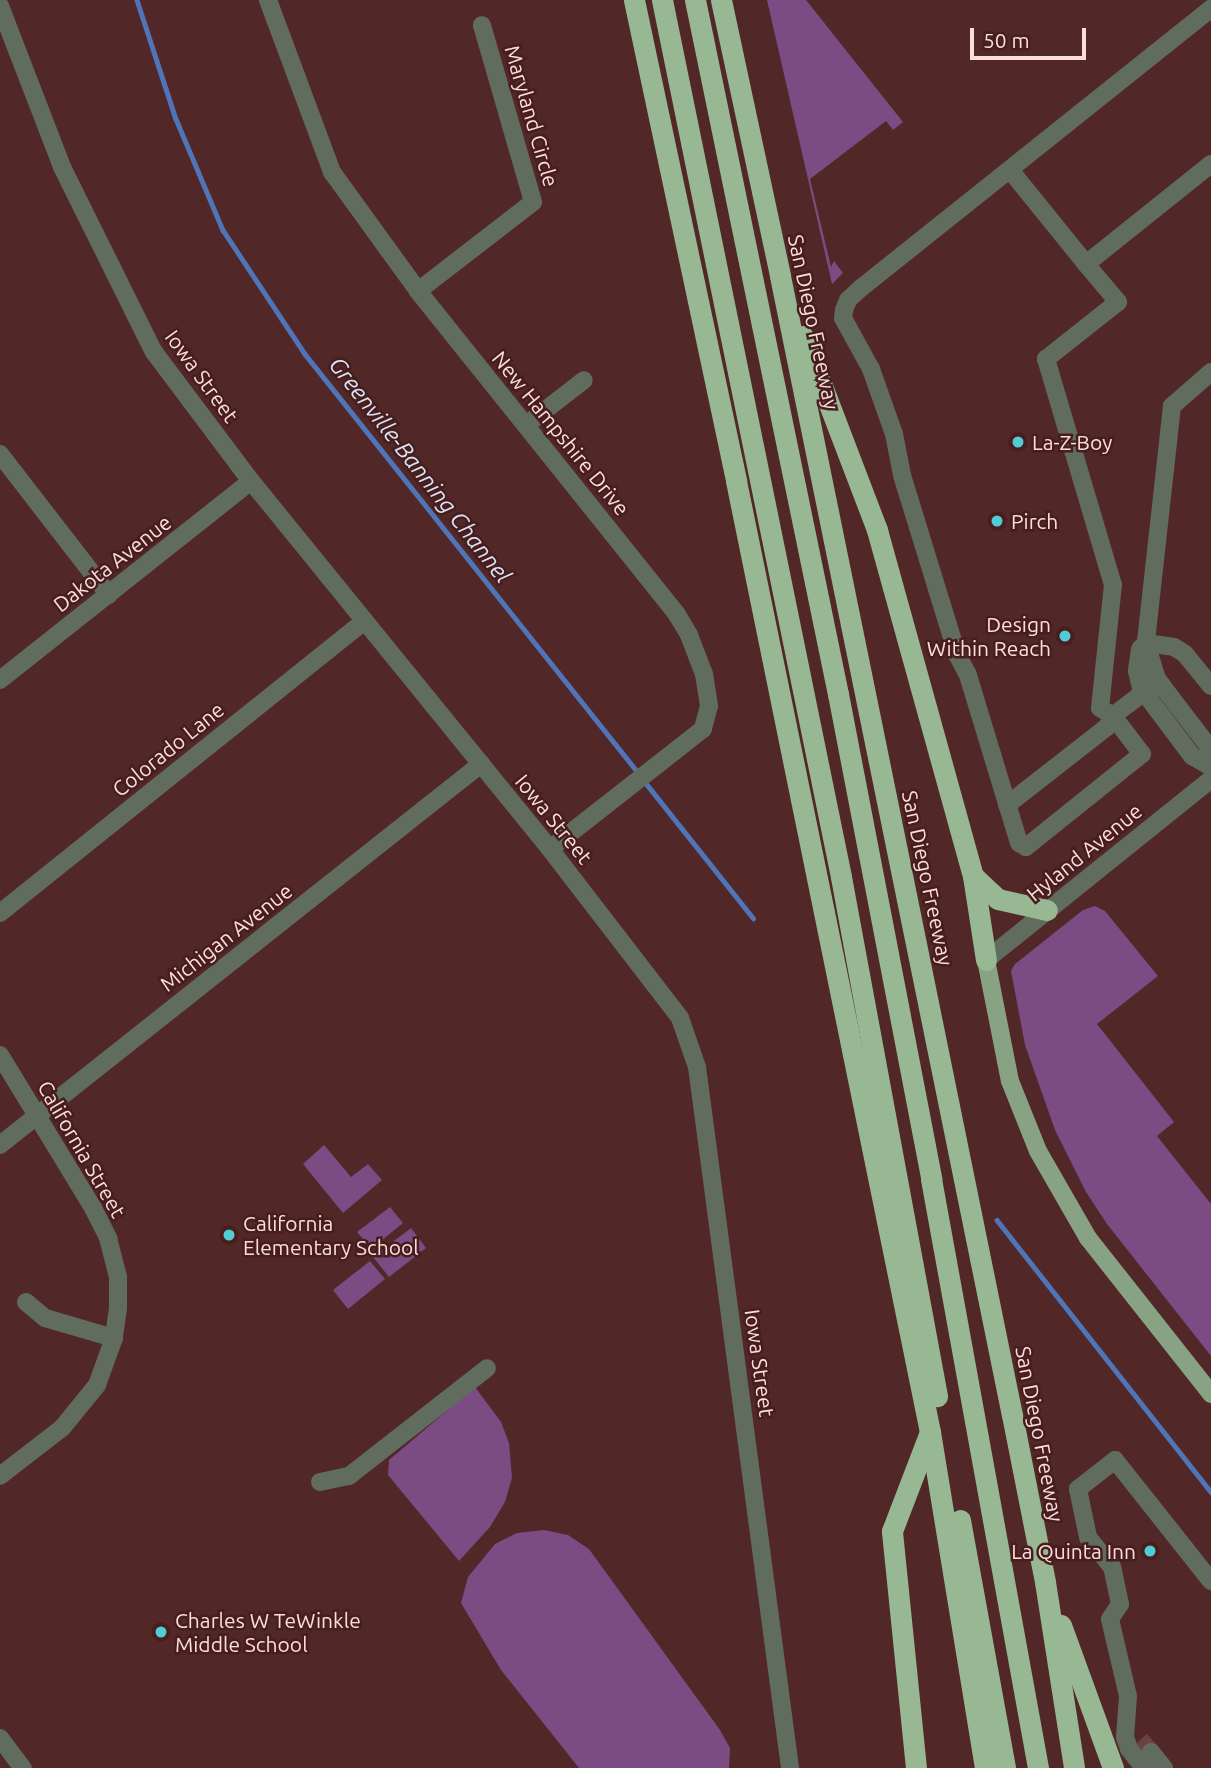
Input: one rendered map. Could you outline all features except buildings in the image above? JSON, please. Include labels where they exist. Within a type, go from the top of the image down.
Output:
[{"type":"highway","points":[[634,0],[750,548],[930,1432],[985,1768]]},
{"type":"highway","points":[[662,0],[841,877],[1005,1768]]},
{"type":"highway","points":[[695,0],[843,721],[931,1180],[1038,1768]]},
{"type":"highway","name":"San Diego Freeway","points":[[720,0],[780,276],[1045,1582],[1074,1768]]},
{"type":"highway","points":[[780,276],[877,530],[973,876],[986,960]]},
{"type":"highway","points":[[973,876],[998,899],[1047,911]]},
{"type":"highway","points":[[916,1768],[892,1531],[930,1432]]},
{"type":"highway","points":[[1045,1582],[1113,1768]]},
{"type":"main road","points":[[986,960],[1010,1081],[1038,1151],[1088,1238],[1211,1394]]},
{"type":"street","name":"New Hampshire Drive","points":[[268,0],[332,172],[418,291],[676,613],[689,635],[704,674],[709,706],[703,729],[550,849]]},
{"type":"street","name":"Iowa Street","points":[[0,6],[62,167],[153,352],[251,481],[550,849],[680,1018],[697,1067],[790,1768]]},
{"type":"street","points":[[1010,170],[1118,302],[1046,359],[1113,585],[1100,708],[1113,716],[1142,754],[1026,847],[1019,844],[968,675],[957,654],[902,475],[894,434],[871,369],[844,317],[848,300],[861,288],[1211,9]]},
{"type":"street","name":"Maryland Circle","points":[[418,291],[533,202],[482,24]]},
{"type":"street","points":[[1086,264],[1211,164]]},
{"type":"street","points":[[1211,372],[1172,406],[1146,643],[1155,674],[1211,750]]},
{"type":"street","points":[[526,425],[584,380]]},
{"type":"street","points":[[0,454],[109,595]]},
{"type":"street","name":"Dakota Avenue","points":[[0,680],[251,481]]},
{"type":"street","name":"Colorado Lane","points":[[0,913],[365,621]]},
{"type":"street","points":[[1146,643],[1174,647],[1185,654],[1211,686]]},
{"type":"street","points":[[1146,643],[1140,649],[1137,671],[1143,693],[1192,756],[1211,767]]},
{"type":"street","points":[[1007,805],[1107,727],[1113,716],[1143,693],[1162,685]]},
{"type":"street","name":"Michigan Avenue","points":[[0,1145],[481,764]]},
{"type":"street","name":"Hyland Avenue","points":[[986,960],[1211,779]]},
{"type":"street","name":"California Street","points":[[0,1055],[93,1208],[108,1238],[118,1277],[114,1338],[97,1385],[79,1411],[0,1476]]},
{"type":"street","points":[[26,1302],[45,1318],[114,1338]]},
{"type":"street","points":[[320,1482],[349,1476],[487,1368]]},
{"type":"street","points":[[1164,1768],[1145,1754],[1129,1749],[1125,1722],[1127,1684],[1110,1619],[1120,1604],[1112,1567],[1088,1537],[1078,1489],[1115,1460],[1211,1581]]},
{"type":"street","points":[[1125,1722],[1145,1754]]},
{"type":"street","points":[[0,1738],[23,1768]]},
{"type":"shaded area","points":[[767,0],[806,0],[903,122],[893,130],[886,121],[810,179],[831,267],[834,261],[843,273],[832,284]]},
{"type":"shaded area","points":[[1095,906],[1105,911],[1158,976],[1097,1024],[1174,1122],[1157,1136],[1211,1204],[1211,1356],[1107,1224],[1086,1192],[1055,1130],[1025,1045],[1011,971],[1015,964],[1083,910]]},
{"type":"shaded area","points":[[324,1145],[351,1177],[368,1164],[382,1180],[343,1213],[303,1164]]},
{"type":"shaded area","points":[[390,1207],[403,1223],[371,1249],[357,1232]]},
{"type":"shaded area","points":[[411,1228],[426,1248],[389,1277],[373,1257]]},
{"type":"shaded area","points":[[370,1261],[385,1279],[348,1309],[333,1290]]},
{"type":"shaded area","points":[[475,1387],[501,1422],[509,1443],[512,1478],[505,1502],[490,1527],[459,1561],[388,1475],[389,1460]]},
{"type":"shaded area","points":[[544,1530],[568,1535],[589,1549],[720,1730],[730,1748],[729,1768],[579,1768],[501,1670],[461,1603],[468,1577],[495,1544],[517,1533]]},
{"type":"waterway","name":"Greenville-Banning Channel","points":[[137,0],[176,119],[223,230],[305,354],[640,775]]},
{"type":"waterway","name":"Greenville-Banning Channel","points":[[645,782],[753,918]]},
{"type":"waterway","name":"Greenville-Banning Channel","points":[[997,1220],[1211,1492]]},
{"type":"tunnel","points":[[1140,1740],[1151,1752]]},
{"type":"place","name":"La-Z-Boy","points":[[1018,442]]},
{"type":"place","name":"Pirch","points":[[997,521]]},
{"type":"place","name":"Design Within Reach","points":[[1065,636]]},
{"type":"place","name":"California Elementary School","points":[[229,1235]]},
{"type":"place","name":"La Quinta Inn","points":[[1150,1551]]},
{"type":"place","name":"Charles W TeWinkle Middle School","points":[[161,1632]]}]
